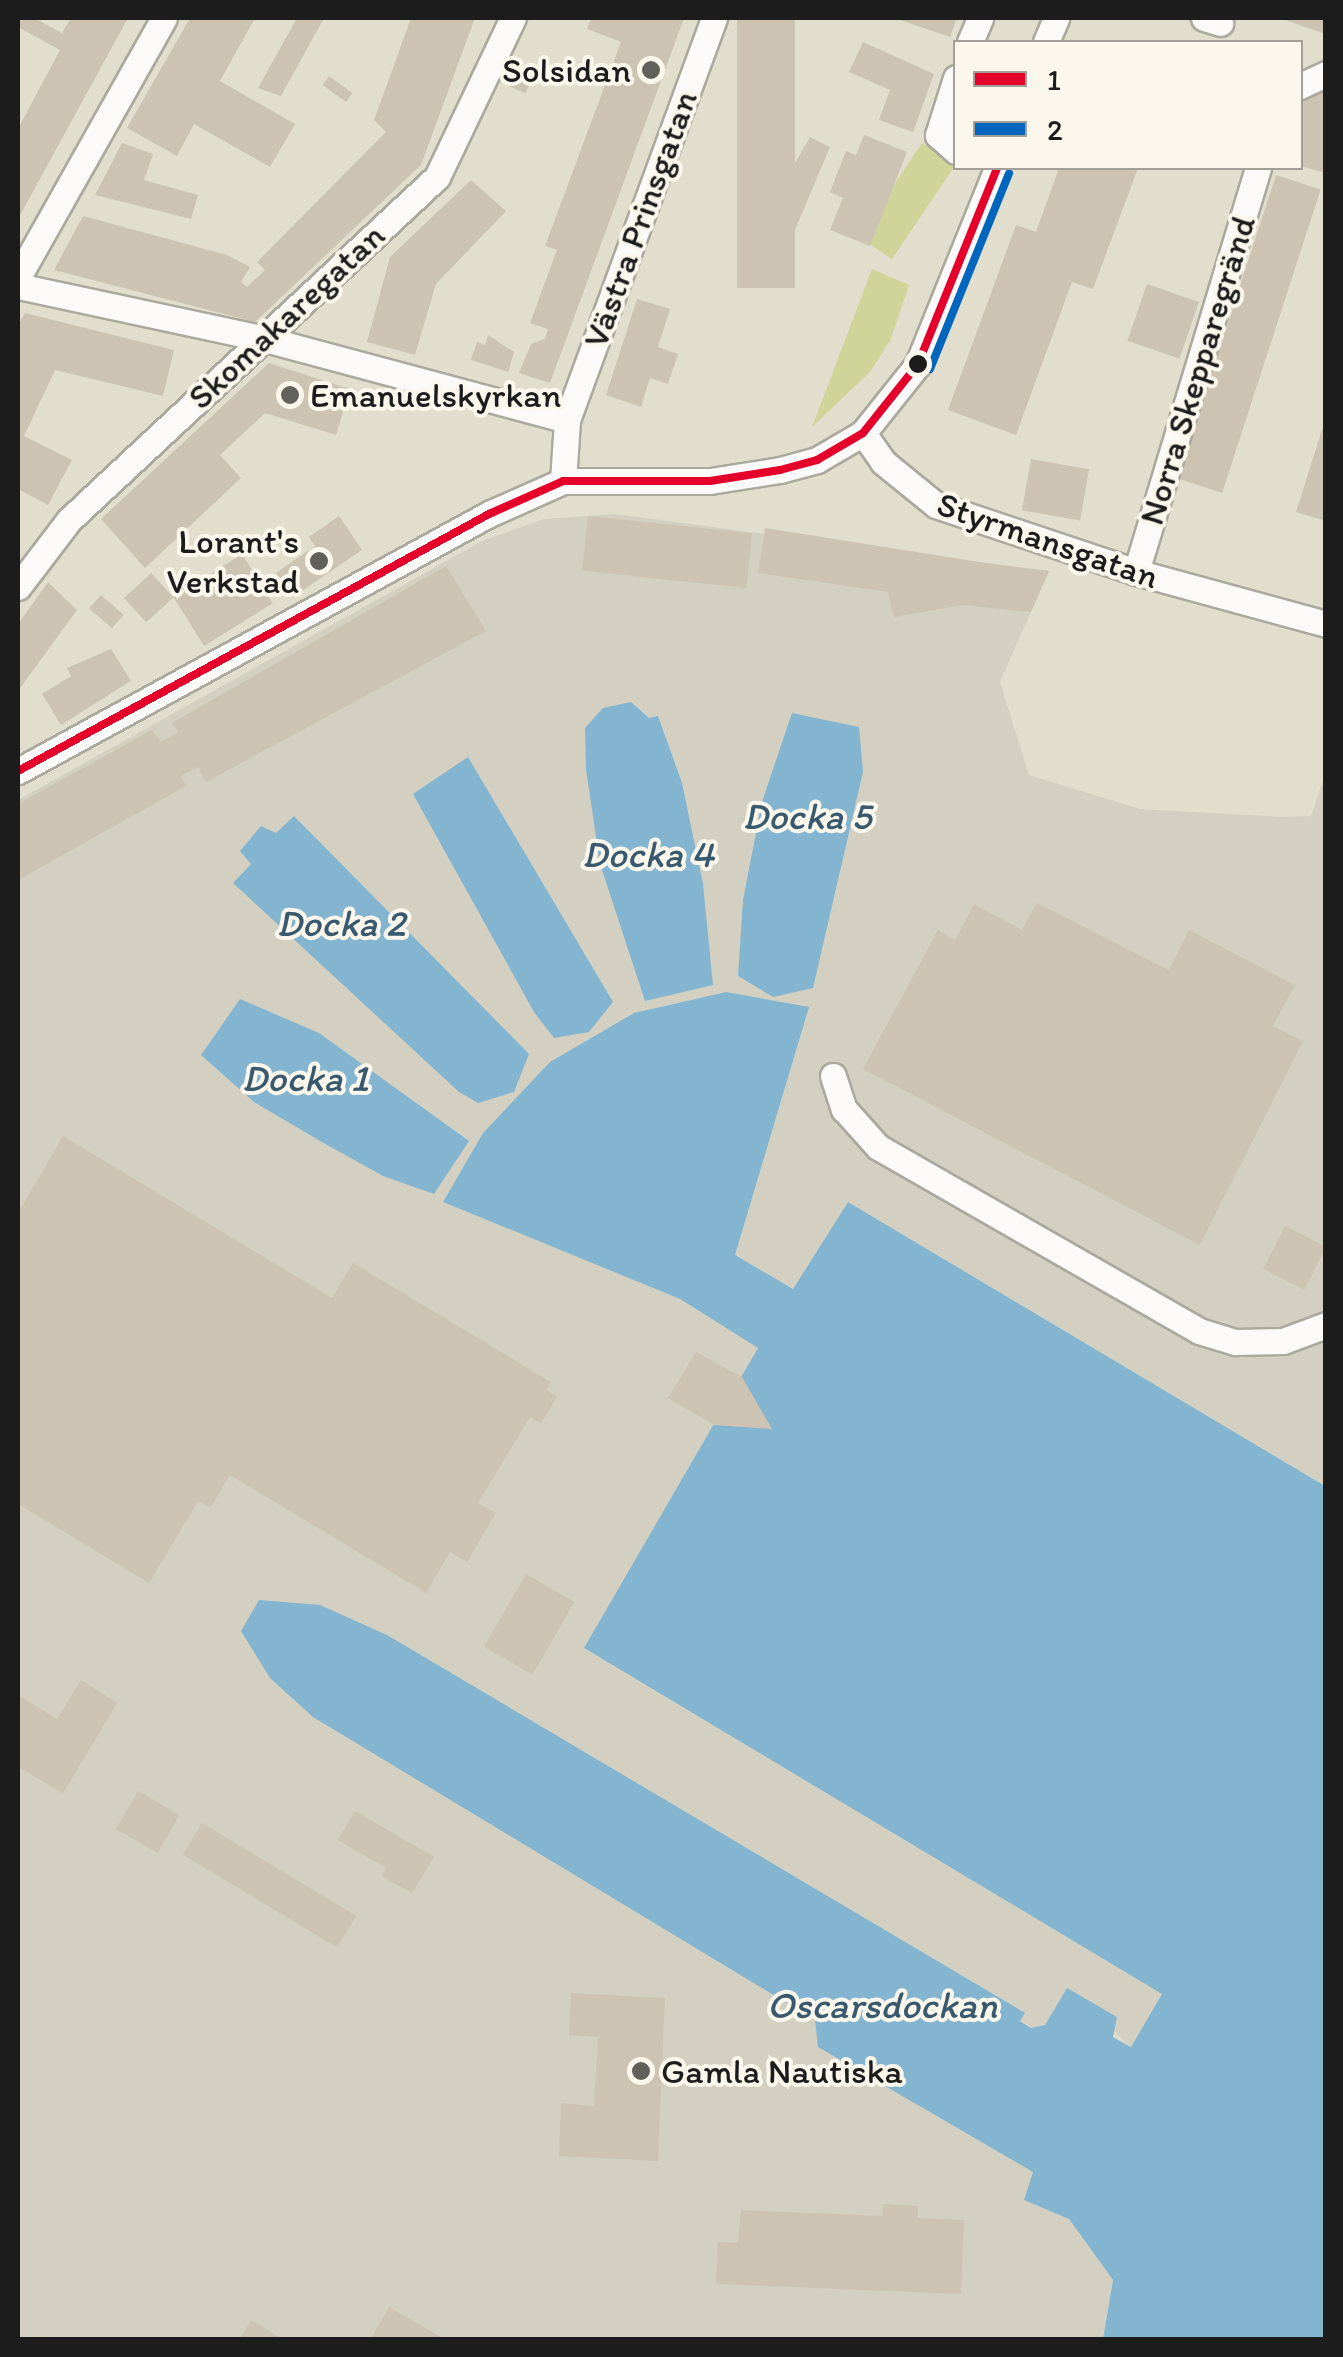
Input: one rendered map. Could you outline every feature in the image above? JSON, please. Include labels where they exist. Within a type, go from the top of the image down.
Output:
[{"type":"street","points":[[18,276],[164,18]]},
{"type":"street","name":"Skomakaregatan","points":[[18,587],[68,520],[437,177],[514,18]]},
{"type":"street","name":"Västra Prinsgatan","points":[[563,482],[568,420],[714,18]]},
{"type":"street","points":[[1303,85],[1326,74]]},
{"type":"street","points":[[953,88],[938,135],[953,148]]},
{"type":"street","points":[[18,771],[489,514],[563,482],[710,481],[780,470],[817,460],[863,433],[918,364],[997,170]]},
{"type":"street","name":"Norra Skepparegränd","points":[[1136,572],[1257,170]]},
{"type":"street","points":[[18,286],[262,338],[568,420]]},
{"type":"street","name":"Styrmansgatan","points":[[863,433],[884,462],[936,506],[1136,572],[1326,624]]},
{"type":"street","points":[[833,1076],[844,1109],[878,1147],[1199,1331],[1235,1342],[1283,1340],[1326,1325]]},
{"type":"shaded area","points":[[614,514],[1049,571],[1000,682],[1029,775],[1140,809],[1285,817],[1311,816],[1325,774],[1325,1486],[848,1202],[793,1289],[734,1255],[808,1008],[726,992],[634,1013],[550,1062],[483,1133],[443,1202],[680,1299],[758,1348],[585,1649],[1163,1994],[1131,2047],[1067,1989],[1045,2025],[1032,2028],[1020,2020],[1024,2014],[978,1986],[1033,2172],[1025,2200],[1069,2219],[1113,2280],[1103,2339],[18,2339],[18,800],[482,541],[544,519]]},
{"type":"green space","points":[[922,143],[953,164],[953,169],[892,259],[859,237]]},
{"type":"green space","points":[[872,269],[909,285],[890,341],[870,372],[812,427]]},
{"type":"water","name":"Docka 4","points":[[631,702],[649,718],[658,716],[682,783],[703,884],[713,985],[645,1001],[600,864],[586,769],[585,728],[603,708]]},
{"type":"water","name":"Docka 5","points":[[792,713],[859,727],[863,772],[813,988],[773,997],[738,976],[743,900],[762,802]]},
{"type":"water","points":[[468,757],[613,1002],[589,1032],[554,1038],[534,1012],[413,794]]},
{"type":"water","name":"Docka 2","points":[[294,816],[529,1054],[514,1092],[478,1103],[459,1092],[233,883],[251,864],[240,851],[261,826],[276,833]]},
{"type":"water","name":"Oscarsdockan","points":[[726,992],[809,1007],[735,1255],[793,1289],[848,1202],[1325,1486],[1325,2339],[1103,2339],[1113,2280],[1069,2219],[1024,2200],[1033,2172],[818,2047],[815,2020],[313,1717],[270,1678],[241,1631],[259,1600],[320,1605],[387,1635],[1025,2013],[1020,2021],[1031,2028],[1045,2025],[1067,1988],[1117,2017],[1113,2037],[1131,2047],[1162,1994],[584,1648],[758,1348],[680,1299],[443,1202],[483,1133],[550,1062],[634,1013]]},
{"type":"water","name":"Docka 1","points":[[240,999],[319,1033],[469,1141],[434,1194],[383,1176],[254,1102],[201,1055]]},
{"type":"building","points":[[18,18],[34,18],[62,33],[71,18],[128,18],[18,219],[18,129],[60,50],[18,27]]},
{"type":"building","points":[[190,18],[255,18],[220,81],[295,124],[270,167],[194,124],[177,156],[127,128]]},
{"type":"building","points":[[297,18],[324,18],[281,96],[258,88]]},
{"type":"building","points":[[411,18],[475,18],[421,165],[255,322],[54,270],[83,216],[227,255],[250,267],[241,282],[247,287],[265,270],[257,262],[386,132],[374,120]]},
{"type":"building","points":[[591,18],[684,18],[550,383],[519,373],[531,344],[545,339],[548,329],[530,323],[557,250],[545,246],[621,42],[587,29]]},
{"type":"building","points":[[737,18],[795,18],[795,288],[737,288]]},
{"type":"building","points":[[894,18],[957,18],[950,37]]},
{"type":"building","points":[[1281,18],[1326,18],[1326,34],[1302,26]]},
{"type":"building","points":[[863,42],[934,74],[913,132],[879,120],[890,90],[849,72]]},
{"type":"building","points":[[519,62],[536,70],[525,94],[508,86]]},
{"type":"building","points":[[329,76],[352,93],[346,102],[323,85]]},
{"type":"building","points":[[1326,91],[1326,173],[1303,167],[1303,99]]},
{"type":"building","points":[[864,135],[907,152],[870,246],[830,230],[843,198],[830,192],[846,151],[856,155]]},
{"type":"building","points":[[810,137],[830,147],[786,251],[764,244],[784,182]]},
{"type":"building","points":[[122,143],[153,154],[144,180],[198,195],[191,219],[95,195]]},
{"type":"building","points":[[1058,170],[1137,170],[1093,289],[1072,282],[1016,435],[948,410],[1016,225],[1036,232]]},
{"type":"building","points":[[1276,175],[1321,190],[1222,493],[1177,478]]},
{"type":"building","points":[[471,180],[506,211],[436,284],[415,355],[367,342],[390,257]]},
{"type":"building","points":[[1147,284],[1199,302],[1179,359],[1127,341]]},
{"type":"building","points":[[637,299],[670,309],[658,347],[678,354],[668,384],[650,378],[641,407],[606,395]]},
{"type":"building","points":[[25,313],[174,350],[163,396],[55,370],[24,436],[72,460],[48,505],[18,489],[18,326]]},
{"type":"building","points":[[488,335],[514,352],[508,372],[471,360],[477,342],[485,345]]},
{"type":"building","points":[[269,363],[350,389],[336,435],[265,413],[220,455],[241,478],[145,568],[101,519]]},
{"type":"building","points":[[1326,420],[1326,521],[1296,512]]},
{"type":"building","points":[[1031,459],[1089,469],[1080,520],[1022,510]]},
{"type":"building","name":"Lorant's Verkstad","points":[[339,516],[362,550],[293,597],[276,573],[315,546],[309,537]]},
{"type":"building","points":[[588,516],[752,533],[746,588],[582,571]]},
{"type":"building","points":[[765,528],[1049,571],[1031,612],[963,605],[894,617],[888,592],[758,573]]},
{"type":"building","points":[[242,554],[273,603],[204,646],[173,597]]},
{"type":"building","points":[[446,566],[486,631],[206,782],[198,767],[181,776],[186,786],[18,880],[18,804],[152,730],[161,742],[178,732],[172,723]]},
{"type":"building","points":[[151,573],[174,597],[146,622],[124,598]]},
{"type":"building","points":[[48,582],[77,610],[18,691],[18,624]]},
{"type":"building","points":[[101,595],[124,615],[112,628],[89,609]]},
{"type":"building","points":[[111,649],[131,681],[61,725],[42,694],[71,676],[67,668]]},
{"type":"building","points":[[1037,903],[1169,970],[1189,930],[1295,985],[1273,1026],[1303,1041],[1200,1245],[863,1069],[938,930],[955,940],[974,904],[1022,930]]},
{"type":"building","points":[[63,1136],[332,1298],[353,1263],[551,1382],[546,1390],[557,1397],[541,1423],[530,1417],[478,1503],[496,1513],[467,1562],[450,1552],[426,1593],[230,1475],[210,1508],[198,1501],[149,1583],[18,1504],[18,1213]]},
{"type":"building","points":[[1285,1226],[1326,1247],[1304,1290],[1263,1269]]},
{"type":"building","points":[[696,1352],[742,1377],[772,1429],[714,1425],[668,1398]]},
{"type":"building","points":[[526,1574],[574,1602],[532,1675],[484,1647]]},
{"type":"building","points":[[81,1680],[117,1703],[63,1793],[18,1767],[18,1695],[57,1719]]},
{"type":"building","points":[[138,1791],[180,1815],[158,1853],[116,1829]]},
{"type":"building","points":[[355,1811],[434,1857],[412,1893],[381,1876],[386,1868],[338,1840]]},
{"type":"building","points":[[202,1823],[356,1916],[337,1947],[183,1855]]},
{"type":"building","name":"Gamla Nautiska","points":[[571,1993],[665,1998],[658,2161],[559,2156],[561,2103],[594,2106],[598,2037],[569,2035]]},
{"type":"building","points":[[884,2204],[918,2206],[918,2218],[964,2220],[961,2294],[716,2284],[718,2242],[738,2243],[741,2210],[882,2216]]},
{"type":"building","points":[[389,2307],[446,2340],[370,2340]]},
{"type":"building","points":[[251,2320],[284,2340],[239,2340]]},
{"type":"transit line","name":"1","points":[[18,771],[489,514],[563,481],[710,481],[780,470],[817,460],[863,433],[918,364],[996,170]]},
{"type":"transit line","name":"2","points":[[930,369],[1009,173]]},
{"type":"place","name":"Solsidan","points":[[651,70]]},
{"type":"place","name":"Emanuelskyrkan","points":[[290,395]]},
{"type":"place","name":"Lorant's Verkstad","points":[[319,561]]},
{"type":"place","name":"Gamla Nautiska","points":[[641,2071]]}]
